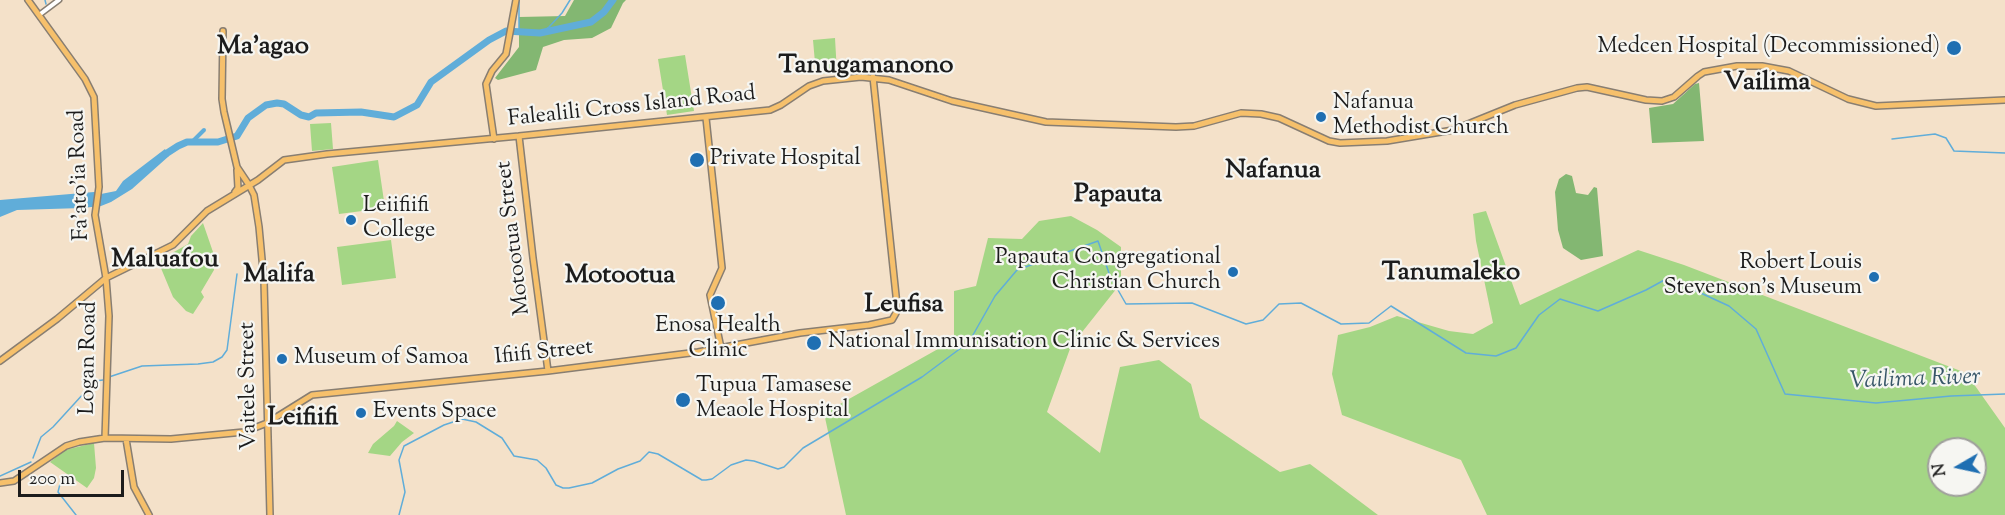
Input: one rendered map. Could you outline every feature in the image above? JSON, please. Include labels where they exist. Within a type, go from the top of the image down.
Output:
[{"type":"main road","name":"Fa'ato'ia Road","points":[[28,0],[92,91],[95,105],[99,189],[95,212],[106,279]]},
{"type":"main road","points":[[494,139],[486,84],[492,71],[506,54],[516,0]]},
{"type":"main road","points":[[223,31],[222,99],[237,167],[238,188],[229,196]]},
{"type":"main road","name":"Falealili Cross Island Road","points":[[0,361],[106,279],[173,245],[201,216],[284,160],[770,110],[809,86],[823,81],[850,77],[889,80],[952,101],[1046,122],[1176,127],[1194,126],[1248,113],[1279,118],[1329,141],[1341,143],[1387,141],[1453,130],[1515,105],[1577,88],[1587,87],[1653,102],[1662,101],[1674,97],[1704,72],[1737,66],[1762,66],[1789,71],[1848,99],[1876,106],[2005,100]]},
{"type":"main road","name":"Ifiifi Street","points":[[0,483],[14,481],[66,446],[105,438],[171,439],[243,432],[267,423],[312,395],[548,371],[721,348],[800,333],[892,320],[897,305],[873,78]]},
{"type":"main road","points":[[706,118],[722,268],[710,295],[721,348]]},
{"type":"main road","name":"Motootua Street","points":[[519,136],[548,371]]},
{"type":"main road","name":"Vaitele Street","points":[[237,167],[249,185],[256,207],[264,281],[270,515]]},
{"type":"main road","name":"Logan Road","points":[[105,438],[109,316],[106,279]]},
{"type":"main road","points":[[126,439],[134,487],[149,515]]},
{"type":"street","points":[[39,15],[59,0]]},
{"type":"green space","points":[[574,0],[626,0],[611,28],[592,38],[564,40],[543,47],[536,70],[498,80],[495,78],[519,47],[519,17],[565,16]]},
{"type":"green space","points":[[835,38],[837,73],[816,74],[813,40]]},
{"type":"green space","points":[[685,55],[694,111],[667,115],[658,59]]},
{"type":"green space","points":[[1699,83],[1704,141],[1652,143],[1649,108],[1673,104]]},
{"type":"green space","points":[[331,123],[333,149],[312,151],[310,124]]},
{"type":"green space","points":[[378,160],[385,208],[339,214],[332,167]]},
{"type":"green space","points":[[1566,174],[1572,176],[1576,193],[1588,195],[1594,187],[1597,188],[1603,256],[1581,260],[1563,248],[1558,230],[1555,192],[1559,179]]},
{"type":"green space","points":[[1486,211],[1520,305],[1638,250],[1684,265],[1966,373],[2005,428],[2005,515],[1487,515],[1461,460],[1342,415],[1332,374],[1338,335],[1370,327],[1397,316],[1449,331],[1473,334],[1493,323],[1476,241],[1473,214]]},
{"type":"green space","points":[[1071,216],[1097,230],[1121,247],[1121,283],[1071,346],[1047,412],[1100,453],[1120,367],[1159,360],[1191,384],[1200,418],[1280,472],[1310,464],[1378,515],[846,515],[824,413],[954,340],[954,291],[976,286],[988,238],[1022,239],[1039,221]]},
{"type":"green space","points":[[203,223],[213,252],[214,270],[201,292],[204,297],[193,314],[186,311],[173,297],[158,261],[188,244],[191,236]]},
{"type":"green space","points":[[391,240],[396,278],[342,285],[337,247]]},
{"type":"green space","points":[[397,421],[414,433],[402,442],[390,456],[368,453],[373,444]]},
{"type":"green space","points":[[94,443],[96,468],[94,478],[87,488],[50,462],[65,450]]},
{"type":"water","points":[[165,149],[169,156],[132,189],[111,202],[101,206],[82,208],[17,210],[0,217],[0,200],[94,192],[101,194],[116,191],[123,181]]},
{"type":"waterway","points":[[45,0],[46,4]]},
{"type":"waterway","points":[[540,33],[562,13],[570,0]]},
{"type":"waterway","points":[[161,157],[187,142],[218,142],[237,136],[248,118],[266,105],[277,103],[284,104],[301,115],[309,117],[316,113],[361,112],[394,117],[417,105],[431,82],[489,40],[506,31],[540,33],[591,22],[604,12],[613,0]]},
{"type":"waterway","points":[[519,1],[519,31]]},
{"type":"waterway","points":[[192,142],[204,130]]},
{"type":"waterway","points":[[1892,139],[1935,134],[1946,138],[1954,151],[2005,153]]},
{"type":"waterway","name":"Vailima River","points":[[399,515],[405,492],[399,460],[404,446],[444,425],[462,419],[476,422],[502,438],[514,456],[537,460],[546,468],[556,485],[563,488],[592,483],[618,469],[640,461],[649,452],[658,454],[702,480],[712,479],[731,465],[746,460],[778,469],[784,467],[803,448],[922,377],[969,342],[995,296],[1017,270],[1098,241],[1110,276],[1126,304],[1192,303],[1246,324],[1263,320],[1279,304],[1301,303],[1341,324],[1369,323],[1391,306],[1466,353],[1496,356],[1516,348],[1539,315],[1560,299],[1598,311],[1668,278],[1729,306],[1756,329],[1785,394],[1876,403],[2005,394]]},
{"type":"waterway","points":[[109,377],[142,366],[198,364],[213,362],[222,357],[227,350],[237,274]]},
{"type":"waterway","points":[[33,458],[41,437],[95,381],[103,380]]},
{"type":"waterway","points":[[0,476],[31,462]]},
{"type":"waterway","points":[[60,484],[58,492],[76,515]]},
{"type":"place","name":"Medcen Hospital (Decommissioned)","points":[[1954,48]]},
{"type":"place","name":"Nafanua Methodist Church","points":[[1321,117]]},
{"type":"place","name":"Private Hospital","points":[[697,160]]},
{"type":"place","name":"Leiifiifi College","points":[[351,220]]},
{"type":"place","name":"Papauta Congregational Christian Church","points":[[1233,272]]},
{"type":"place","name":"Robert Louis Stevenson's Museum","points":[[1874,277]]},
{"type":"place","name":"Enosa Health Clinic","points":[[718,303]]},
{"type":"place","name":"National Immunisation Clinic & Services","points":[[814,343]]},
{"type":"place","name":"Museum of Samoa","points":[[282,359]]},
{"type":"place","name":"Tupua Tamasese Meaole Hospital","points":[[683,400]]},
{"type":"place","name":"Events Space","points":[[361,413]]},
{"type":"district","name":"Ma'agao","points":[[263,49]]},
{"type":"district","name":"Tanugamanono","points":[[866,68]]},
{"type":"district","name":"Vailima","points":[[1767,85]]},
{"type":"district","name":"Nafanua","points":[[1273,173]]},
{"type":"district","name":"Papauta","points":[[1118,197]]},
{"type":"district","name":"Maluafou","points":[[165,262]]},
{"type":"district","name":"Tanumaleko","points":[[1451,275]]},
{"type":"district","name":"Malifa","points":[[279,277]]},
{"type":"district","name":"Motootua","points":[[620,278]]},
{"type":"district","name":"Leufisa","points":[[904,307]]},
{"type":"district","name":"Leifiifi","points":[[303,420]]}]
